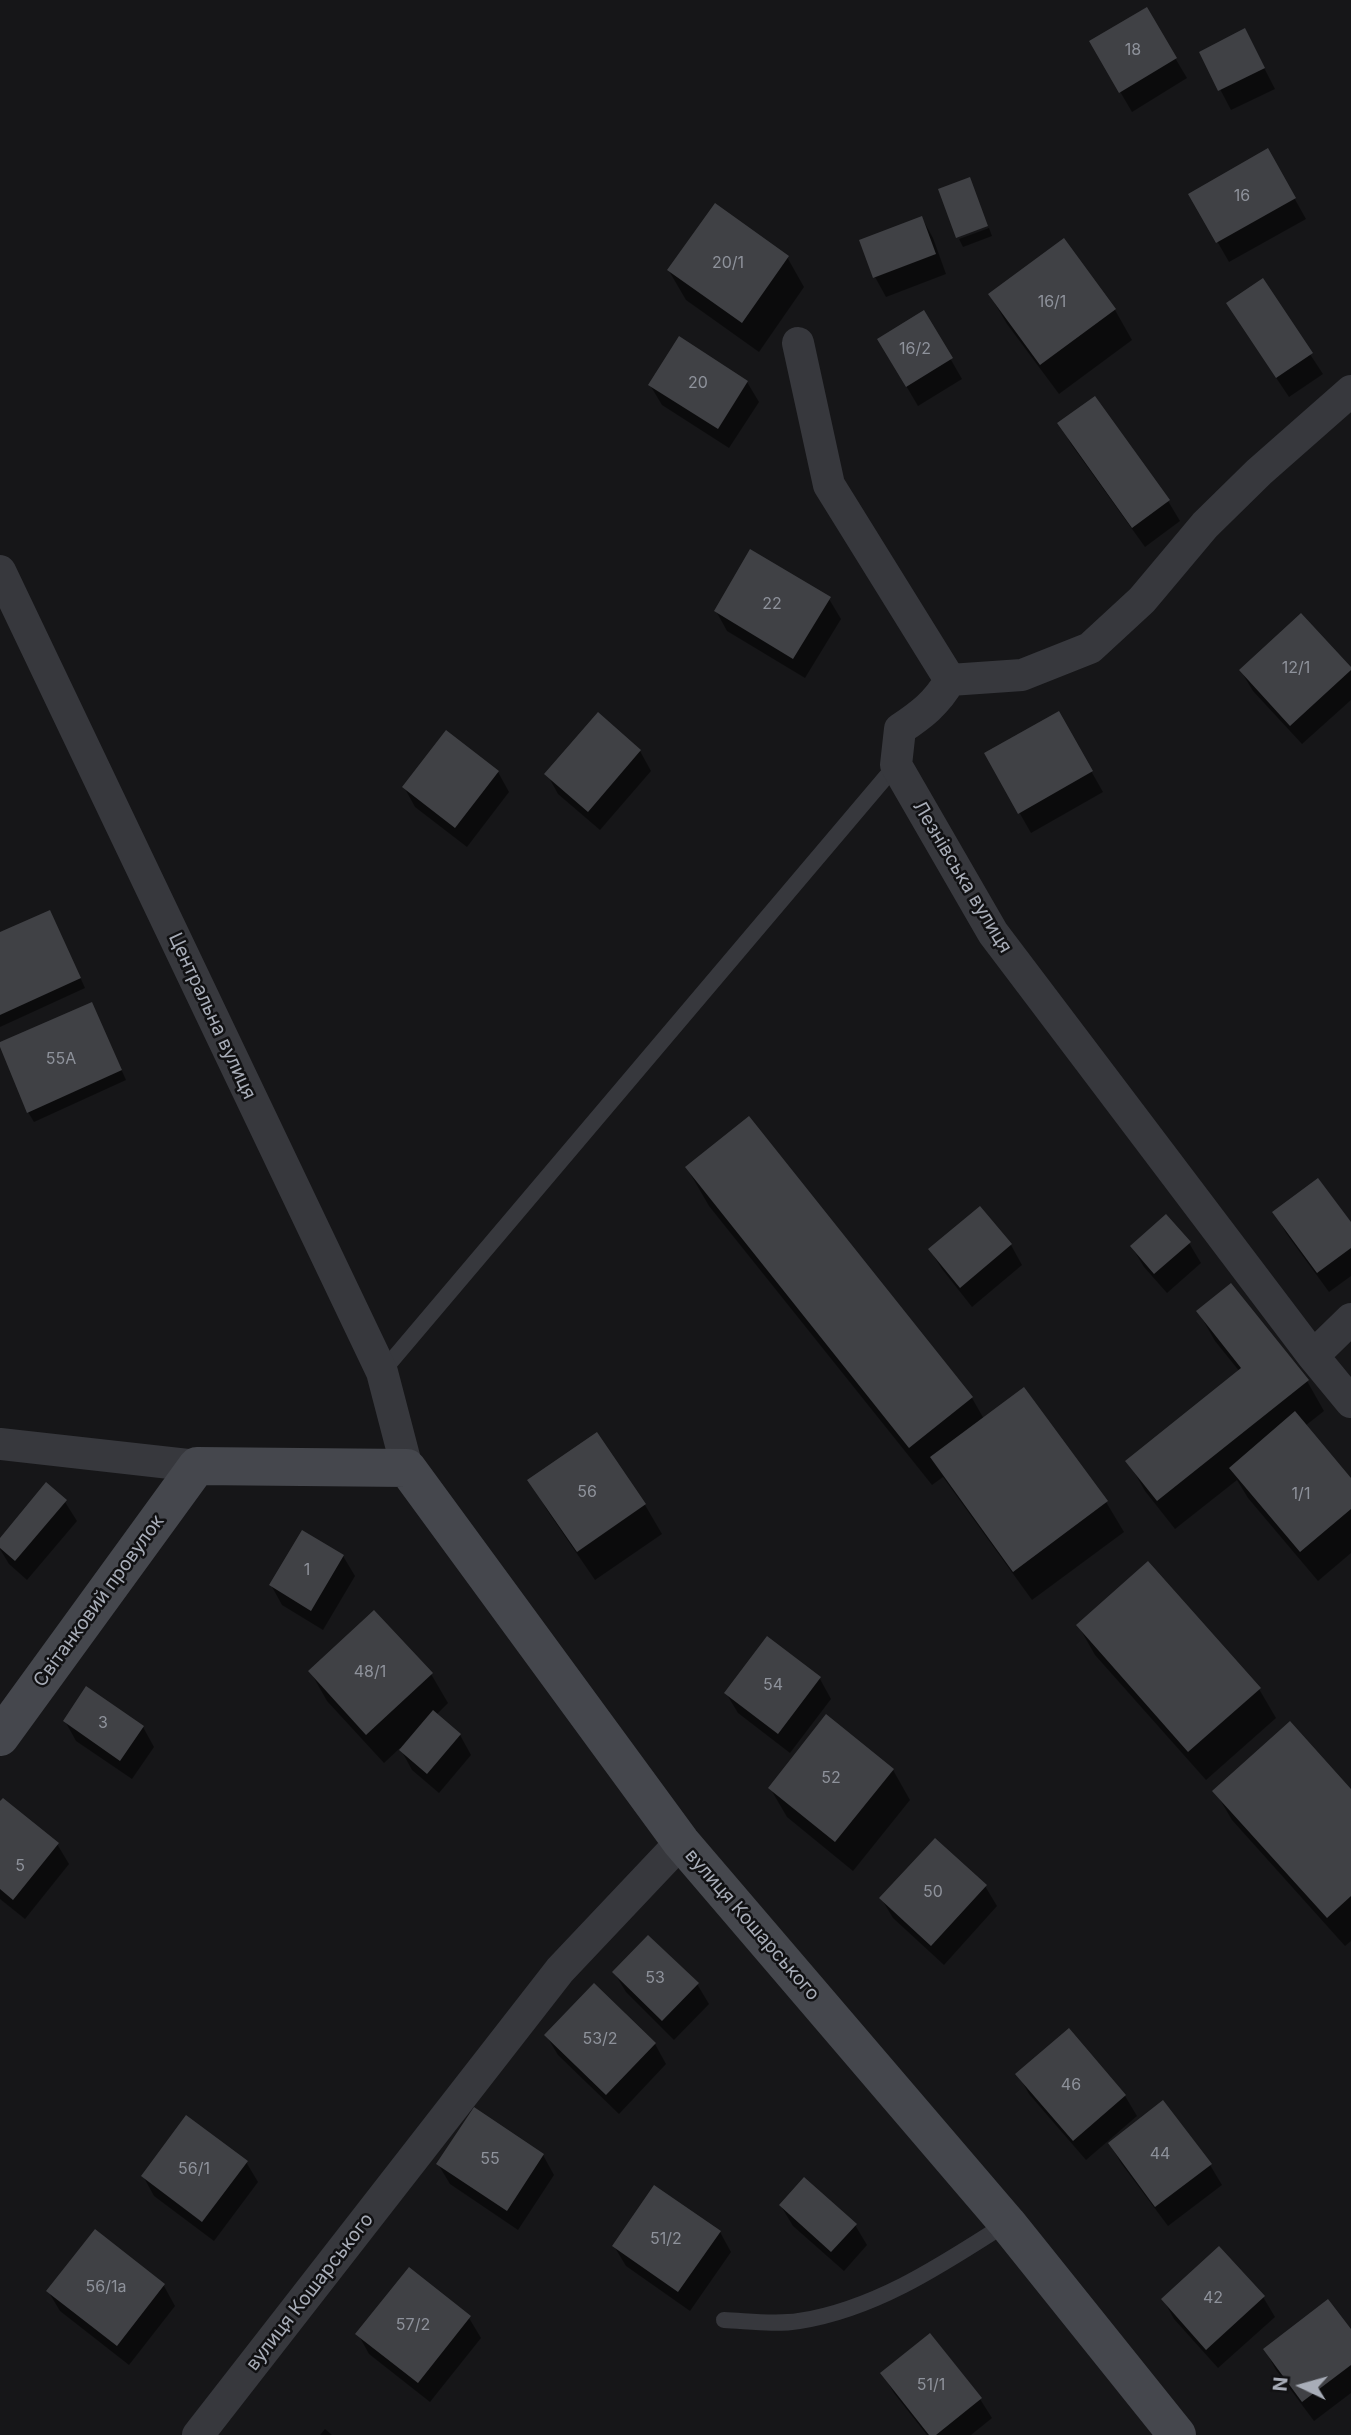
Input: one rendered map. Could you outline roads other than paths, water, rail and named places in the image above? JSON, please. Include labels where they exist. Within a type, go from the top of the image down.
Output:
[{"type":"street","points":[[798,343],[829,485],[950,680]]},
{"type":"street","points":[[950,680],[1022,675],[1090,648],[1142,600],[1205,525],[1351,391]]},
{"type":"street","name":"Центральна вулиця","points":[[0,571],[382,1372],[407,1468]]},
{"type":"street","points":[[896,765],[900,729],[929,709],[950,680]]},
{"type":"street","name":"Лезнівська вулиця","points":[[896,765],[993,933],[1313,1356],[1351,1402]]},
{"type":"street","points":[[1313,1356],[1351,1319]]},
{"type":"street","points":[[0,1444],[197,1466],[407,1468],[681,1842]]},
{"type":"street","name":"Світанковий провулок","points":[[0,1737],[197,1466]]},
{"type":"street","name":"вулиця Кошарського","points":[[198,2435],[560,1970],[681,1842],[1007,2223],[1177,2435]]},
{"type":"lane","points":[[382,1372],[896,765]]},
{"type":"lane","points":[[724,2320],[797,2322],[844,2310],[927,2275],[1007,2223]]}]
